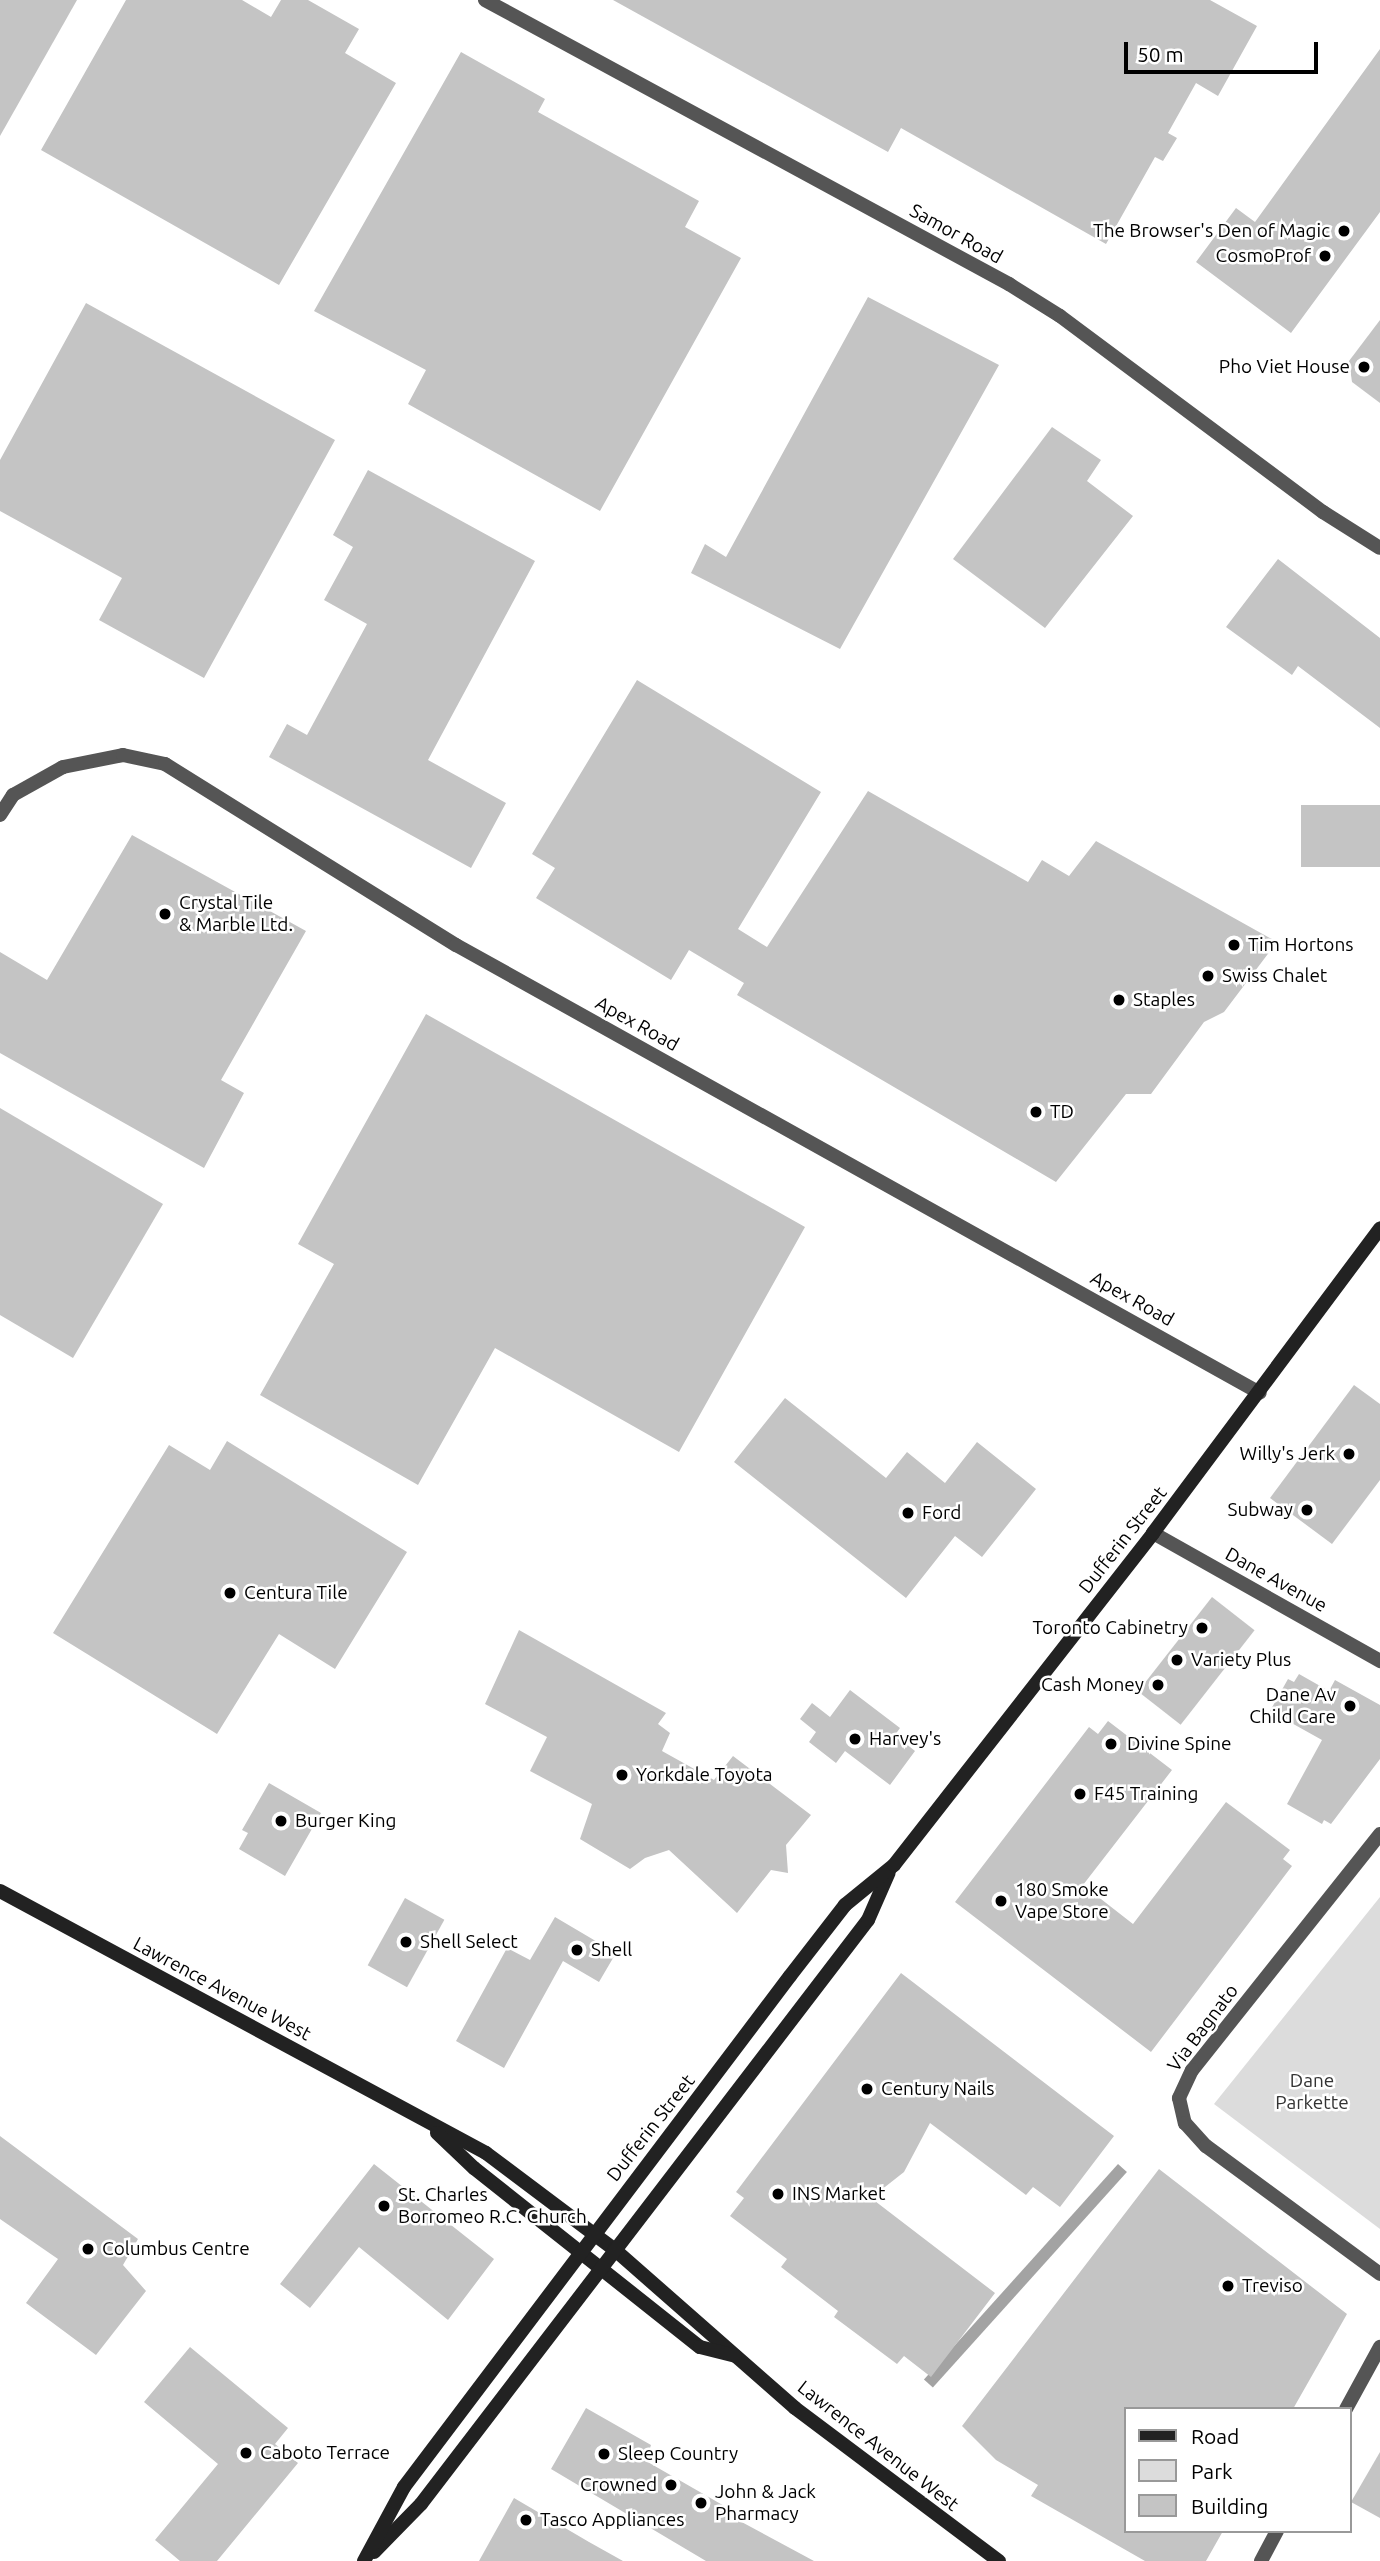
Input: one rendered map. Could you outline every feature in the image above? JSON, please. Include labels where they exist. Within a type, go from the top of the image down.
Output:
[{"type":"main road","name":"Dufferin Street","points":[[365,2561],[421,2504],[868,1920],[890,1871],[1260,1393],[1380,1228]]},
{"type":"main road","name":"Dufferin Street","points":[[365,2561],[404,2487],[581,2251],[845,1905],[890,1871]]},
{"type":"main road","name":"Lawrence Avenue West","points":[[0,1891],[486,2153],[614,2249],[712,2330],[736,2357],[814,2423],[999,2561]]},
{"type":"main road","name":"Lawrence Avenue West","points":[[425,2122],[474,2168],[700,2347],[736,2357]]},
{"type":"street","name":"Samor Road","points":[[485,0],[1009,285],[1060,316],[1323,512],[1380,548]]},
{"type":"street","name":"Apex Road","points":[[0,815],[13,795],[63,767],[123,755],[164,764],[456,945],[1260,1393]]},
{"type":"street","name":"Dane Avenue","points":[[1153,1533],[1380,1661]]},
{"type":"street","name":"Via Bagnato","points":[[1380,1834],[1192,2070],[1179,2098],[1185,2123],[1206,2146],[1380,2274]]},
{"type":"street","points":[[1347,2407],[1380,2347]]},
{"type":"street","points":[[1261,2561],[1277,2533]]},
{"type":"green space","name":"Dane Parkette","points":[[1380,1897],[1380,2229],[1214,2104]]},
{"type":"shaded area","points":[[1118,2164],[1127,2172],[933,2388],[924,2380]]},
{"type":"building","points":[[0,0],[77,0],[0,136]]},
{"type":"building","points":[[126,0],[242,0],[271,17],[281,0],[308,0],[359,29],[345,53],[396,83],[279,285],[41,150]]},
{"type":"building","points":[[613,0],[1210,0],[1257,26],[1218,96],[1196,83],[1168,133],[1177,138],[1163,161],[1155,157],[1106,244],[901,128],[888,152]]},
{"type":"building","points":[[1380,49],[1380,212],[1291,333],[1196,262],[1236,208],[1255,222]]},
{"type":"building","points":[[461,52],[545,99],[538,112],[699,201],[685,227],[741,258],[600,511],[408,404],[426,370],[314,311]]},
{"type":"building","points":[[868,297],[999,365],[840,649],[691,573],[705,544],[726,557]]},
{"type":"building","points":[[86,303],[335,440],[204,678],[99,620],[122,578],[0,511],[0,460]]},
{"type":"building","points":[[1380,320],[1380,403],[1352,382],[1349,361]]},
{"type":"building","points":[[1052,427],[1101,460],[1087,481],[1133,516],[1045,628],[953,559]]},
{"type":"building","points":[[368,470],[535,561],[428,760],[506,803],[471,868],[269,757],[287,724],[307,735],[367,624],[324,600],[353,547],[333,535]]},
{"type":"building","points":[[1278,559],[1380,638],[1380,728],[1298,666],[1292,675],[1226,627]]},
{"type":"building","points":[[637,680],[821,792],[738,929],[767,947],[868,791],[1028,882],[1042,860],[1069,876],[1096,841],[1277,942],[1224,1012],[1204,1022],[1151,1094],[1126,1094],[1056,1182],[737,995],[744,983],[689,950],[671,980],[536,898],[555,868],[532,854]]},
{"type":"building","points":[[1301,805],[1380,805],[1380,867],[1301,867]]},
{"type":"building","points":[[132,835],[306,931],[221,1080],[244,1093],[204,1168],[0,1053],[0,952],[47,980]]},
{"type":"building","points":[[426,1014],[805,1227],[679,1452],[495,1348],[418,1485],[260,1395],[334,1264],[298,1244]]},
{"type":"building","points":[[0,1108],[163,1204],[73,1358],[0,1315]]},
{"type":"building","points":[[1354,1385],[1380,1404],[1380,1480],[1332,1544],[1270,1498]]},
{"type":"building","name":"Ford","points":[[785,1398],[886,1478],[907,1452],[945,1483],[977,1442],[1036,1489],[982,1557],[955,1536],[906,1598],[734,1462]]},
{"type":"building","name":"Centura Tile","points":[[227,1441],[407,1552],[335,1669],[279,1634],[217,1734],[53,1633],[169,1445],[210,1470]]},
{"type":"building","points":[[1212,1597],[1255,1630],[1181,1725],[1138,1692]]},
{"type":"building","name":"Yorkdale Toyota","points":[[519,1630],[666,1713],[658,1724],[670,1733],[662,1751],[714,1780],[733,1756],[811,1815],[786,1845],[788,1873],[771,1870],[737,1913],[669,1850],[645,1858],[630,1869],[580,1839],[592,1804],[530,1771],[547,1737],[485,1704]]},
{"type":"building","points":[[1299,1674],[1329,1691],[1335,1680],[1380,1705],[1380,1759],[1331,1824],[1324,1820],[1322,1824],[1287,1804],[1322,1740],[1270,1711],[1288,1679],[1294,1682]]},
{"type":"building","name":"Harvey's","points":[[850,1690],[900,1728],[895,1735],[915,1751],[890,1785],[845,1751],[836,1763],[809,1742],[816,1732],[800,1719],[812,1703],[830,1717]]},
{"type":"building","points":[[1108,1721],[1172,1770],[1083,1885],[1133,1924],[1226,1802],[1290,1850],[1283,1859],[1292,1866],[1151,2052],[955,1902],[1089,1727],[1098,1734]]},
{"type":"building","name":"Burger King","points":[[269,1783],[321,1813],[285,1876],[239,1849],[248,1833],[242,1830]]},
{"type":"building","name":"Shell Select","points":[[405,1898],[444,1920],[407,1987],[368,1965]]},
{"type":"building","points":[[555,1917],[616,1953],[599,1982],[563,1961],[504,2068],[456,2041],[507,1948],[530,1960]]},
{"type":"building","points":[[901,1973],[1114,2136],[1060,2207],[1033,2187],[1026,2195],[930,2123],[904,2172],[871,2198],[995,2293],[931,2377],[904,2356],[897,2364],[834,2317],[838,2311],[781,2267],[787,2259],[730,2216],[744,2198],[736,2192]]},
{"type":"building","name":"Columbus Centre","points":[[0,2136],[138,2239],[123,2265],[146,2291],[96,2355],[26,2303],[58,2259],[0,2219]]},
{"type":"building","name":"St. Charles Borromeo R.C. Church","points":[[374,2164],[494,2259],[448,2320],[359,2247],[310,2308],[280,2284]]},
{"type":"building","points":[[1159,2169],[1347,2314],[1294,2407],[1124,2407],[1124,2533],[1222,2533],[1206,2561],[1145,2561],[1031,2496],[1038,2485],[996,2460],[962,2426]]},
{"type":"building","name":"Caboto Terrace","points":[[190,2347],[288,2428],[275,2444],[298,2463],[217,2561],[180,2561],[155,2540],[218,2464],[144,2402]]},
{"type":"building","points":[[586,2408],[651,2445],[646,2461],[726,2507],[723,2512],[814,2561],[706,2561],[551,2469]]},
{"type":"building","points":[[1380,2452],[1380,2518],[1352,2500]]},
{"type":"building","name":"Tasco Appliances","points":[[514,2498],[589,2542],[623,2561],[479,2561]]},
{"type":"place","name":"The Browser's Den of Magic","points":[[1344,231]]},
{"type":"place","name":"CosmoProf","points":[[1325,256]]},
{"type":"place","name":"Pho Viet House","points":[[1364,367]]},
{"type":"place","name":"Crystal Tile & Marble Ltd.","points":[[165,914]]},
{"type":"place","name":"Tim Hortons","points":[[1234,945]]},
{"type":"place","name":"Swiss Chalet","points":[[1208,976]]},
{"type":"place","name":"Staples","points":[[1119,1000]]},
{"type":"place","name":"TD","points":[[1036,1112]]},
{"type":"place","name":"Willy's Jerk","points":[[1349,1454]]},
{"type":"place","name":"Subway","points":[[1307,1510]]},
{"type":"place","name":"Ford","points":[[908,1513]]},
{"type":"place","name":"Centura Tile","points":[[230,1593]]},
{"type":"place","name":"Toronto Cabinetry","points":[[1202,1628]]},
{"type":"place","name":"Variety Plus","points":[[1177,1660]]},
{"type":"place","name":"Cash Money","points":[[1158,1685]]},
{"type":"place","name":"Dane Av Child Care","points":[[1350,1706]]},
{"type":"place","name":"Harvey's","points":[[855,1739]]},
{"type":"place","name":"Divine Spine","points":[[1111,1744]]},
{"type":"place","name":"Yorkdale Toyota","points":[[622,1775]]},
{"type":"place","name":"F45 Training","points":[[1080,1794]]},
{"type":"place","name":"Burger King","points":[[281,1821]]},
{"type":"place","name":"180 Smoke Vape Store","points":[[1001,1901]]},
{"type":"place","name":"Shell Select","points":[[406,1942]]},
{"type":"place","name":"Shell","points":[[577,1950]]},
{"type":"place","name":"Century Nails","points":[[867,2089]]},
{"type":"place","name":"INS Market","points":[[778,2194]]},
{"type":"place","name":"St. Charles Borromeo R.C. Church","points":[[384,2206]]},
{"type":"place","name":"Columbus Centre","points":[[88,2249]]},
{"type":"place","name":"Treviso","points":[[1228,2286]]},
{"type":"place","name":"Caboto Terrace","points":[[246,2453]]},
{"type":"place","name":"Sleep Country","points":[[604,2454]]},
{"type":"place","name":"Crowned","points":[[671,2485]]},
{"type":"place","name":"John & Jack Pharmacy","points":[[701,2503]]},
{"type":"place","name":"Tasco Appliances","points":[[526,2520]]}]
